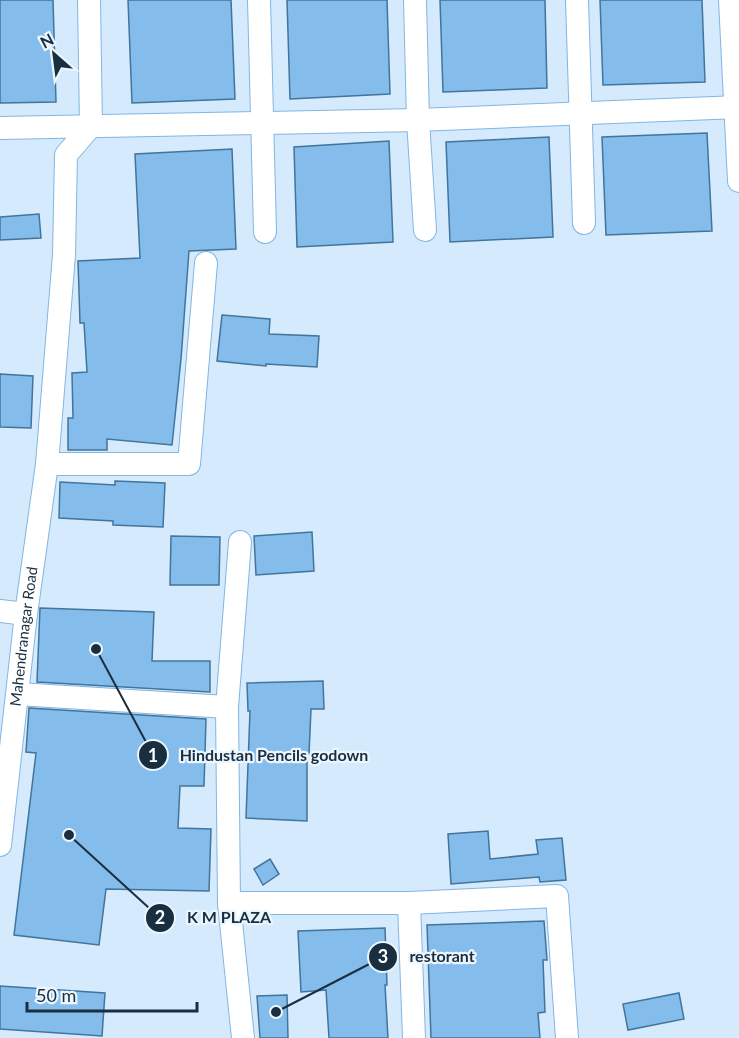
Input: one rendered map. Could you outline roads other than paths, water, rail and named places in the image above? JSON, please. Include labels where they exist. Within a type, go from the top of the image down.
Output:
[{"type":"street","points":[[89,0],[91,126]]},
{"type":"street","points":[[259,0],[266,232]]},
{"type":"street","points":[[415,0],[424,230]]},
{"type":"street","points":[[577,0],[584,223]]},
{"type":"street","points":[[730,0],[739,181]]},
{"type":"street","points":[[0,128],[418,120],[737,107]]},
{"type":"street","name":"Mahendranagar Road","points":[[0,845],[26,614],[47,464],[64,255],[66,155],[91,126]]},
{"type":"street","points":[[47,464],[189,464],[206,263]]},
{"type":"street","points":[[240,542],[227,707],[229,903],[243,1038]]},
{"type":"street","points":[[0,611],[26,614]]},
{"type":"street","points":[[18,694],[227,707]]},
{"type":"street","points":[[229,903],[410,903],[557,896],[567,1038]]},
{"type":"street","points":[[410,903],[414,1038]]},
{"type":"place","name":"Hindustan Pencils godown","points":[[96,649]]},
{"type":"place","name":"K M PLAZA","points":[[69,835]]},
{"type":"place","name":"restorant","points":[[276,1012]]}]
